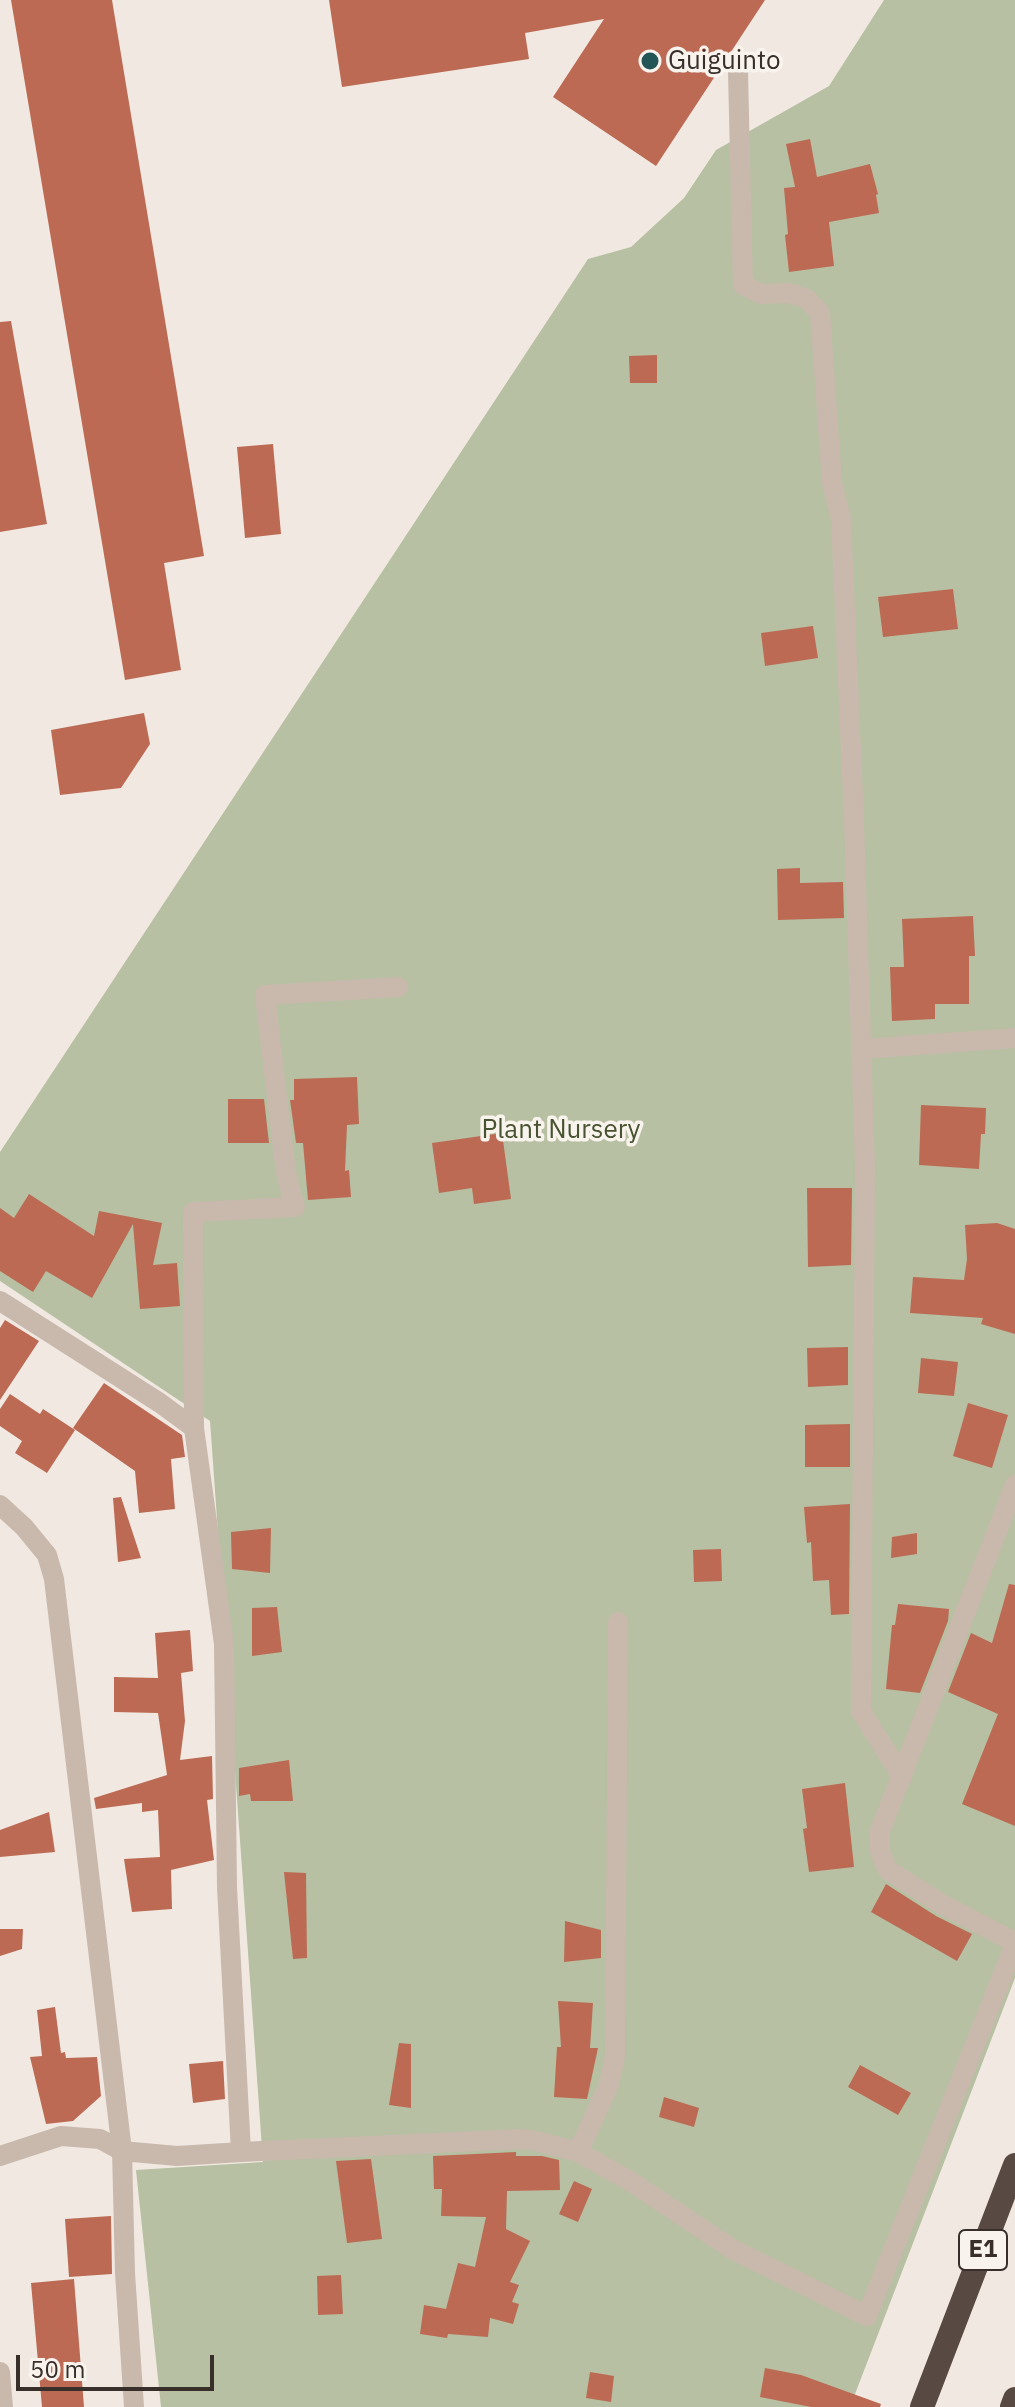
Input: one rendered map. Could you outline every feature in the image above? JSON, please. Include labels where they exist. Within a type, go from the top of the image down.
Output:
[{"type":"highway","name":"E1","points":[[922,2407],[1015,2165]]},
{"type":"highway","points":[[1012,2407],[1015,2399]]},
{"type":"street","points":[[738,72],[743,285],[761,294],[789,293],[807,299],[820,313],[832,483],[841,519],[865,1183],[861,1711],[902,1777]]},
{"type":"street","points":[[241,2152],[227,1887],[224,1644],[194,1428],[193,1212],[295,1207],[286,1173],[265,995],[398,987]]},
{"type":"street","points":[[861,1049],[1015,1038]]},
{"type":"street","points":[[0,1301],[194,1428]]},
{"type":"street","points":[[0,2156],[61,2136],[100,2139],[122,2151],[177,2156],[521,2139],[578,2152],[630,2181],[732,2249],[867,2316],[1015,1943],[943,1905],[888,1870],[880,1852],[880,1831],[1015,1485]]},
{"type":"street","points":[[0,1505],[24,1527],[47,1555],[54,1579],[122,2151],[125,2273],[134,2407]]},
{"type":"street","points":[[578,2152],[609,2085],[615,2056],[618,1622]]},
{"type":"street","points":[[0,2372],[3,2407]]},
{"type":"green space","name":"Plant Nursery","points":[[884,0],[1015,0],[1015,1978],[850,2407],[161,2407],[136,2170],[263,2162],[210,1421],[0,1281],[0,1152],[588,259],[631,247],[684,198],[716,150],[829,86]]},
{"type":"building","points":[[11,0],[112,0],[204,556],[164,563],[181,670],[125,680]]},
{"type":"building","points":[[329,0],[765,0],[656,166],[553,97],[604,19],[525,33],[529,59],[342,87]]},
{"type":"building","points":[[810,139],[817,177],[870,164],[878,194],[879,213],[829,222],[834,266],[789,272],[784,188],[795,187],[786,144]]},
{"type":"building","points":[[11,321],[47,524],[0,532],[0,322]]},
{"type":"building","points":[[657,355],[657,383],[630,383],[629,356]]},
{"type":"building","points":[[273,444],[281,534],[245,538],[237,447]]},
{"type":"building","points":[[953,589],[958,629],[883,637],[878,597]]},
{"type":"building","points":[[813,626],[818,658],[765,666],[761,633]]},
{"type":"building","points":[[144,713],[150,744],[121,788],[60,795],[51,730]]},
{"type":"building","points":[[800,868],[800,883],[843,882],[844,918],[778,920],[777,869]]},
{"type":"building","points":[[973,916],[975,956],[969,956],[969,1004],[935,1004],[935,1019],[892,1021],[890,967],[904,967],[902,919]]},
{"type":"building","points":[[357,1077],[359,1124],[347,1125],[345,1171],[349,1170],[351,1197],[308,1200],[303,1143],[296,1143],[290,1100],[294,1100],[294,1079]]},
{"type":"building","points":[[228,1099],[264,1099],[269,1143],[228,1143]]},
{"type":"building","points":[[921,1105],[986,1108],[979,1169],[919,1165]]},
{"type":"building","points":[[502,1133],[511,1199],[474,1204],[472,1188],[439,1193],[432,1143]]},
{"type":"building","points":[[807,1188],[852,1188],[851,1265],[808,1267]]},
{"type":"building","points":[[29,1194],[94,1236],[99,1211],[162,1223],[153,1265],[177,1263],[180,1306],[140,1309],[133,1224],[92,1298],[46,1271],[33,1292],[0,1271],[0,1208],[14,1218]]},
{"type":"building","points":[[997,1223],[1015,1229],[1015,1334],[981,1324],[983,1318],[910,1313],[913,1277],[964,1280],[967,1259],[965,1225]]},
{"type":"building","points":[[5,1320],[39,1341],[0,1400],[0,1328]]},
{"type":"building","points":[[848,1347],[848,1385],[808,1387],[807,1348]]},
{"type":"building","points":[[921,1358],[958,1362],[954,1396],[918,1393]]},
{"type":"building","points":[[104,1383],[182,1435],[185,1457],[171,1459],[175,1509],[139,1513],[135,1471],[73,1428]]},
{"type":"building","points":[[10,1394],[40,1414],[43,1409],[75,1430],[47,1473],[15,1453],[22,1441],[0,1426],[0,1409]]},
{"type":"building","points":[[968,1403],[1008,1415],[992,1468],[953,1456]]},
{"type":"building","points":[[850,1424],[850,1467],[805,1467],[805,1425]]},
{"type":"building","points":[[121,1497],[141,1558],[118,1562],[113,1498]]},
{"type":"building","points":[[850,1504],[849,1614],[831,1615],[829,1580],[813,1581],[811,1542],[807,1543],[804,1507]]},
{"type":"building","points":[[271,1528],[270,1573],[232,1569],[231,1532]]},
{"type":"building","points":[[917,1533],[917,1554],[891,1558],[892,1537]]},
{"type":"building","points":[[721,1549],[722,1581],[694,1582],[693,1550]]},
{"type":"building","points":[[1009,1584],[1015,1585],[1015,1826],[962,1804],[998,1714],[948,1692],[971,1633],[992,1643]]},
{"type":"building","points":[[898,1604],[949,1609],[948,1621],[920,1693],[886,1689],[892,1625],[895,1625]]},
{"type":"building","points":[[277,1607],[282,1652],[252,1656],[252,1608]]},
{"type":"building","points":[[190,1630],[193,1671],[181,1673],[185,1721],[180,1760],[212,1756],[213,1799],[207,1800],[214,1860],[171,1870],[172,1909],[132,1912],[124,1859],[160,1857],[158,1810],[142,1812],[142,1803],[96,1809],[94,1798],[167,1775],[158,1713],[114,1712],[114,1677],[158,1678],[155,1633]]},
{"type":"building","points":[[289,1760],[293,1801],[251,1801],[250,1794],[239,1796],[239,1768]]},
{"type":"building","points":[[845,1783],[854,1867],[809,1872],[802,1789]]},
{"type":"building","points":[[49,1812],[55,1852],[0,1857],[0,1830]]},
{"type":"building","points":[[284,1872],[306,1873],[307,1958],[293,1959]]},
{"type":"building","points":[[886,1884],[936,1916],[972,1934],[957,1961],[871,1912]]},
{"type":"building","points":[[565,1921],[601,1930],[601,1958],[564,1962]]},
{"type":"building","points":[[0,1929],[23,1929],[22,1949],[0,1956]]},
{"type":"building","points":[[558,2001],[593,2003],[590,2048],[598,2048],[587,2099],[554,2097],[557,2047],[561,2047]]},
{"type":"building","points":[[55,2007],[61,2053],[65,2052],[66,2058],[97,2057],[101,2096],[73,2121],[46,2124],[30,2057],[42,2056],[37,2010]]},
{"type":"building","points":[[399,2043],[411,2044],[411,2108],[389,2105]]},
{"type":"building","points":[[223,2061],[225,2099],[193,2103],[189,2064]]},
{"type":"building","points":[[860,2065],[911,2093],[898,2115],[848,2087]]},
{"type":"building","points":[[664,2097],[699,2108],[694,2127],[659,2117]]},
{"type":"building","points":[[516,2152],[516,2156],[542,2156],[559,2160],[560,2190],[507,2191],[506,2229],[530,2241],[510,2282],[519,2285],[512,2302],[519,2304],[513,2324],[490,2318],[488,2337],[448,2334],[447,2338],[420,2334],[424,2305],[446,2309],[458,2263],[475,2267],[486,2217],[441,2216],[442,2189],[434,2189],[433,2156]]},
{"type":"building","points":[[371,2159],[382,2239],[347,2243],[336,2161]]},
{"type":"building","points":[[574,2181],[592,2189],[578,2222],[559,2214]]},
{"type":"building","points":[[111,2216],[112,2274],[69,2277],[65,2219]]},
{"type":"building","points":[[341,2275],[343,2314],[318,2315],[317,2276]]},
{"type":"building","points":[[74,2279],[84,2407],[42,2407],[31,2283]]},
{"type":"building","points":[[765,2368],[801,2375],[881,2404],[880,2407],[811,2407],[760,2397]]},
{"type":"building","points":[[590,2372],[614,2376],[611,2402],[586,2398]]},
{"type":"place","name":"Guiguinto","points":[[650,61]]}]
